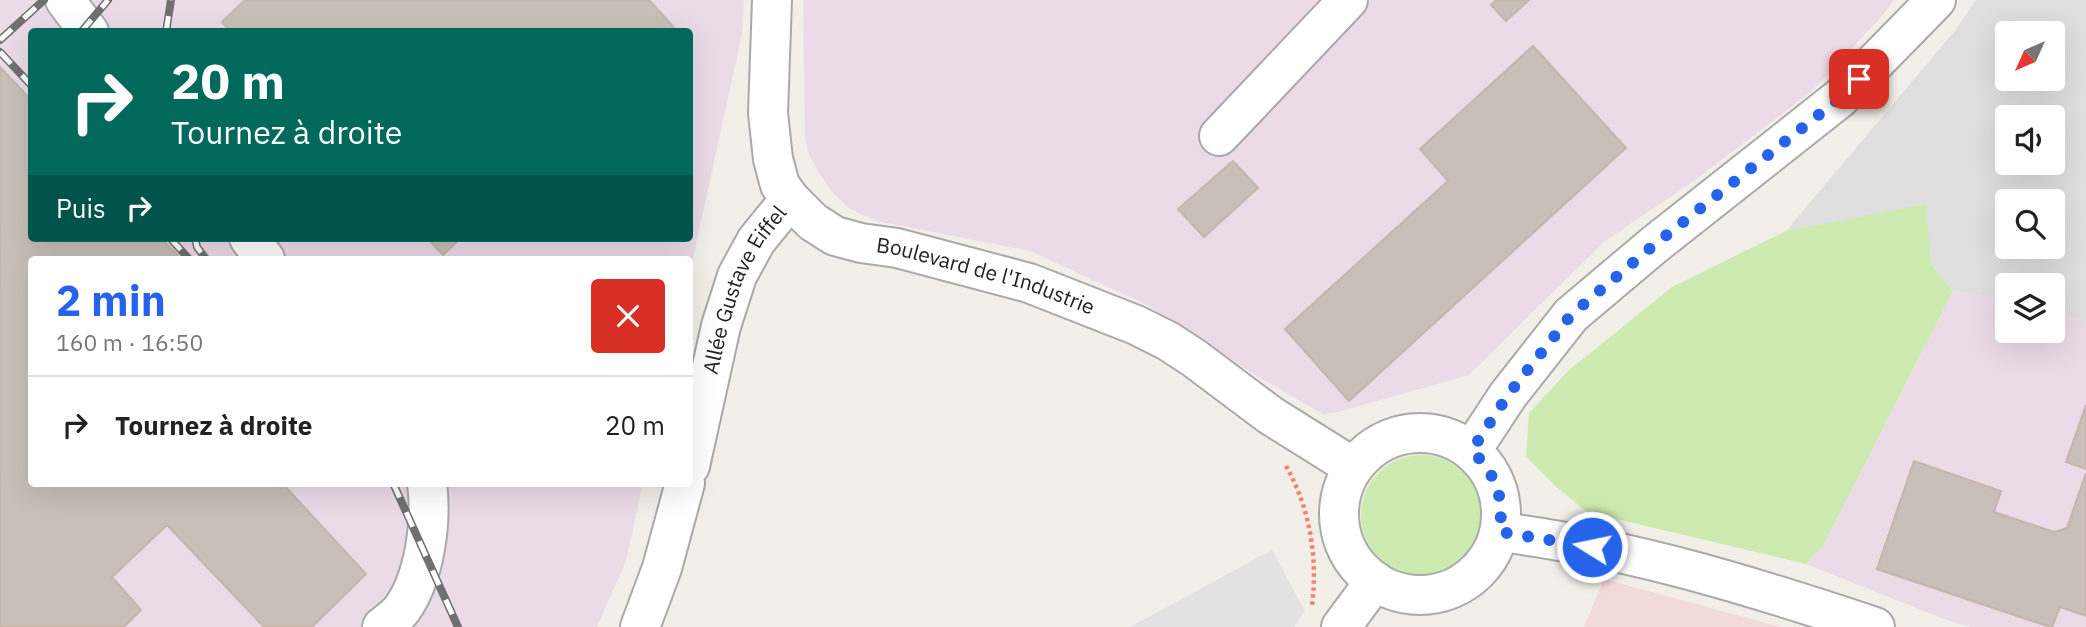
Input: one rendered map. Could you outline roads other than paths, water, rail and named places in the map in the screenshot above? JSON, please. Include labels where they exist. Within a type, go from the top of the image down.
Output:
[{"type":"street","points":[[65,0],[86,28]]},
{"type":"street","name":"Boulevard de l'Industrie","points":[[772,0],[768,113],[773,159],[780,185],[813,222],[835,236],[897,248],[1029,283],[1136,325],[1177,347],[1270,415],[1353,467]]},
{"type":"street","points":[[1219,136],[1348,0]]},
{"type":"street","points":[[1472,450],[1508,395],[1571,315],[1665,236],[1840,98],[1936,0]]},
{"type":"street","name":"Allée Gustave Eiffel","points":[[693,452],[721,326],[737,276],[756,241],[790,199]]},
{"type":"street","points":[[252,242],[263,256]]},
{"type":"street","points":[[1431,432],[1472,450],[1487,467],[1498,487],[1502,510],[1500,532],[1490,556],[1473,576],[1450,590],[1425,595],[1398,592],[1375,581],[1359,567],[1347,549],[1340,529],[1339,507],[1343,487],[1353,467],[1368,451],[1387,439],[1408,433],[1431,432]]},
{"type":"street","points":[[382,627],[400,612],[418,576],[426,539],[427,487]]},
{"type":"street","points":[[640,627],[662,568],[684,487]]},
{"type":"street","points":[[1500,532],[1608,550],[1711,575],[1875,627]]},
{"type":"street","points":[[1326,620],[1375,581]]},
{"type":"railway","points":[[0,40],[44,0]]},
{"type":"railway","points":[[84,28],[108,0]]},
{"type":"railway","points":[[167,28],[171,0]]},
{"type":"railway","points":[[0,52],[28,82]]},
{"type":"railway","points":[[174,242],[186,256]]},
{"type":"railway","points":[[196,242],[204,256]]},
{"type":"railway","points":[[395,487],[458,627]]}]
